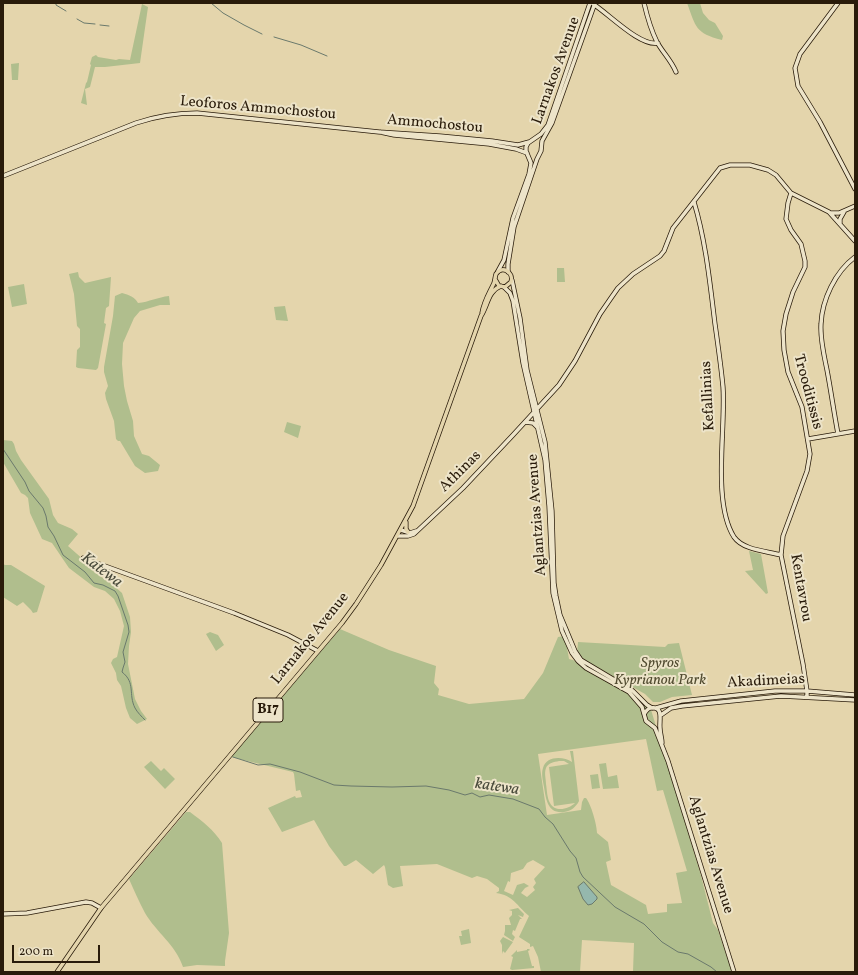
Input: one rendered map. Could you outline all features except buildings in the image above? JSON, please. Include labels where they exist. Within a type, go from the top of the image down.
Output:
[{"type":"main road","points":[[592,3],[630,33],[650,43],[658,42]]},
{"type":"main road","name":"Larnakos Avenue","points":[[481,316],[487,294],[504,260],[513,218],[529,174],[531,163],[526,147],[541,134],[548,125],[592,3]]},
{"type":"main road","name":"Larnakos Avenue","points":[[508,272],[514,227],[541,151],[542,141],[551,126],[592,3]]},
{"type":"main road","points":[[644,3],[651,28],[658,42],[671,60],[676,72]]},
{"type":"main road","points":[[838,3],[800,54],[796,62],[795,74],[800,91],[820,122],[855,188]]},
{"type":"main road","name":"Leoforos Ammochostou","points":[[3,176],[136,123],[171,114],[197,113],[379,132]]},
{"type":"main road","name":"Ammochostou","points":[[379,132],[492,141],[518,146],[530,142]]},
{"type":"main road","name":"Ammochostou","points":[[379,132],[383,134],[489,144],[516,149],[527,154]]},
{"type":"main road","name":"Larnakos Avenue","points":[[530,142],[537,142],[541,146]]},
{"type":"main road","points":[[527,154],[534,157],[539,155]]},
{"type":"main road","name":"Athinas","points":[[398,536],[410,536],[414,534],[463,488],[545,401],[570,370],[618,288],[633,274],[660,256],[664,251],[672,228],[720,168],[730,165],[750,165],[763,168],[775,174],[792,193]]},
{"type":"main road","points":[[792,193],[829,212],[836,214],[844,212],[855,206]]},
{"type":"main road","name":"Trooditissis","points":[[792,193],[788,203],[786,219],[791,230],[802,244],[806,261],[805,267],[793,292],[786,314],[783,331],[784,350],[788,372],[802,407],[808,439]]},
{"type":"main road","name":"Kefallinias","points":[[694,202],[702,232],[723,388],[722,484],[725,511],[730,528],[738,541],[747,547],[781,555]]},
{"type":"main road","points":[[829,212],[855,241]]},
{"type":"main road","points":[[840,224],[840,218],[844,212]]},
{"type":"main road","points":[[838,434],[821,324],[825,304],[832,285],[844,267],[855,257]]},
{"type":"main road","points":[[498,272],[503,270],[508,272],[511,275],[512,280]]},
{"type":"main road","points":[[495,280],[497,284],[502,286]]},
{"type":"main road","name":"Larnakos Avenue","points":[[57,972],[101,908],[356,604],[398,536],[416,498],[481,316],[491,293],[494,289],[509,284],[512,280]]},
{"type":"main road","name":"Aglantzias Avenue","points":[[512,280],[520,318],[527,370],[535,399],[535,410],[544,435],[554,530],[556,596],[560,615],[568,637],[581,660],[633,691],[647,705],[654,708]]},
{"type":"main road","name":"Aglantzias Avenue","points":[[502,286],[510,293],[512,301],[523,363],[535,410],[547,476],[553,592],[564,636],[578,662],[630,692],[642,707],[644,715]]},
{"type":"main road","points":[[535,399],[538,402],[545,401]]},
{"type":"main road","points":[[525,422],[535,424],[538,429]]},
{"type":"main road","points":[[808,439],[855,431]]},
{"type":"main road","name":"Kentavrou","points":[[807,697],[781,555],[783,536],[808,466],[810,454],[808,439]]},
{"type":"main road","points":[[406,519],[406,529],[408,532]]},
{"type":"main road","points":[[401,530],[412,533],[417,531]]},
{"type":"main road","points":[[83,558],[248,618],[293,637],[318,651]]},
{"type":"main road","name":"Akadimeias","points":[[654,708],[681,701],[775,691],[807,691],[855,695]]},
{"type":"main road","name":"Akadimeias","points":[[661,715],[671,708],[682,706],[770,697],[789,696],[855,700]]},
{"type":"main road","points":[[654,708],[659,711],[661,715],[660,720],[651,725],[646,721],[644,715],[647,709],[654,708]]},
{"type":"main road","name":"Aglantzias Avenue","points":[[660,720],[662,745]]},
{"type":"main road","name":"Aglantzias Avenue","points":[[651,725],[655,728],[662,745],[734,972]]},
{"type":"main road","points":[[3,914],[27,913],[86,902],[92,903],[101,908]]},
{"type":"green space","points":[[687,3],[700,3],[703,13],[709,20],[715,23],[723,36],[722,40],[701,32],[692,18]]},
{"type":"green space","points":[[142,4],[148,7],[140,63],[95,67],[90,87],[85,89],[87,105],[81,103],[92,57],[96,55],[98,57],[116,60],[130,60]]},
{"type":"green space","points":[[19,63],[18,80],[12,80],[11,64]]},
{"type":"green space","points":[[557,268],[564,268],[565,282],[557,282]]},
{"type":"green space","points":[[78,272],[79,277],[85,283],[111,277],[109,306],[106,308],[104,323],[106,324],[98,368],[96,370],[76,367],[77,350],[80,347],[80,329],[77,326],[74,294],[69,274]]},
{"type":"green space","points":[[24,284],[27,304],[12,307],[8,287]]},
{"type":"green space","points":[[122,293],[129,295],[138,303],[169,296],[170,305],[160,305],[140,311],[134,318],[123,343],[122,364],[124,386],[133,421],[134,436],[142,454],[149,456],[160,465],[158,471],[145,473],[135,466],[120,441],[116,439],[114,421],[106,399],[105,393],[108,386],[104,367],[115,296]]},
{"type":"green space","points":[[285,306],[288,321],[276,320],[274,307]]},
{"type":"green space","points":[[287,422],[301,426],[298,438],[284,432]]},
{"type":"green space","points":[[3,440],[12,441],[14,444],[21,460],[49,499],[53,515],[58,523],[72,529],[78,534],[68,546],[85,561],[94,572],[122,593],[130,617],[131,632],[128,664],[135,699],[147,719],[137,724],[130,718],[121,686],[117,680],[116,673],[111,663],[113,659],[117,657],[124,626],[120,611],[114,599],[105,591],[94,587],[69,568],[52,543],[42,539],[30,513],[28,498],[21,493],[3,462]]},
{"type":"green space","points":[[749,551],[761,554],[768,593],[766,594],[745,571],[753,570]]},
{"type":"green space","points":[[3,564],[11,565],[45,586],[37,612],[33,613],[23,602],[17,606],[3,597]]},
{"type":"green space","points":[[340,629],[389,650],[436,666],[434,683],[439,689],[438,695],[469,704],[524,699],[543,673],[558,637],[565,636],[569,659],[644,699],[649,704],[700,872],[713,923],[718,930],[732,972],[633,972],[634,943],[582,940],[580,972],[541,972],[538,957],[533,946],[530,947],[530,944],[519,937],[529,916],[507,896],[496,893],[499,891],[499,888],[487,879],[477,876],[472,878],[437,864],[400,866],[403,886],[393,888],[388,885],[384,865],[373,874],[356,860],[344,866],[329,846],[314,820],[282,832],[268,808],[295,796],[296,798],[302,797],[300,790],[296,791],[293,772],[231,757]],"holes":[[[646,739],[657,791],[663,790],[687,871],[676,873],[682,903],[667,904],[667,912],[648,914],[646,905],[611,885],[606,862],[611,860],[608,842],[597,833],[590,805],[586,798],[584,798],[582,802],[581,810],[547,815],[538,754]],[[533,860],[545,867],[534,879],[536,883],[533,887],[535,890],[527,897],[521,893],[529,886],[524,883],[517,885],[513,895],[504,891],[508,881],[510,882],[511,873],[523,869],[527,863]]]},
{"type":"green space","points":[[210,632],[218,635],[224,645],[216,651],[206,634]]},
{"type":"green space","name":"Spyros Kyprianou Park","points":[[578,642],[665,647],[668,644],[679,643],[692,695],[672,697],[660,702],[653,702],[645,694],[582,659],[577,654]]},
{"type":"green space","points":[[570,751],[573,751],[579,801],[575,807],[569,811],[554,811],[547,801],[542,778],[543,768],[548,761],[555,758],[572,762]],"holes":[[[564,761],[569,764],[549,767],[554,806],[575,803],[569,807],[559,809],[552,806],[549,801],[545,772],[547,766],[553,762]]]},
{"type":"green space","points":[[151,761],[161,771],[164,768],[175,779],[165,789],[144,767]]},
{"type":"green space","points":[[606,763],[608,777],[617,775],[619,788],[603,789],[599,764]]},
{"type":"green space","points":[[598,774],[600,788],[592,789],[590,775]]},
{"type":"green space","points":[[186,812],[190,812],[203,822],[212,830],[222,843],[229,933],[225,966],[197,965],[183,967],[176,952],[145,913],[129,879]]},
{"type":"green space","points":[[518,908],[524,914],[523,917],[518,915],[522,919],[520,919],[515,931],[513,930],[512,934],[515,937],[513,941],[504,935],[505,925],[511,925],[509,918],[512,915],[512,911],[509,910]]},
{"type":"green space","points":[[469,929],[471,943],[461,945],[459,936],[462,936],[461,931]]},
{"type":"green space","points":[[503,937],[513,942],[505,953],[503,951],[502,954],[502,945],[500,941]]},
{"type":"green space","points":[[527,949],[530,950],[528,951],[532,966],[534,966],[534,968],[510,969],[513,957],[511,956],[517,950],[517,952]]},
{"type":"water","points":[[584,882],[597,897],[592,904],[588,905],[583,899],[578,887]]},
{"type":"waterway","points":[[56,3],[56,5],[66,11]]},
{"type":"waterway","points":[[211,3],[223,13],[262,34]]},
{"type":"waterway","points":[[77,19],[84,23],[95,24]]},
{"type":"waterway","points":[[100,25],[109,26]]},
{"type":"waterway","points":[[274,37],[301,45],[327,56]]},
{"type":"waterway","name":"Katewa","points":[[3,449],[25,482],[29,491],[43,508],[48,527],[63,555],[85,572],[94,583],[103,585],[115,591],[118,596],[129,632],[123,652],[125,662],[122,672],[129,680],[135,708],[145,720]]},
{"type":"waterway","name":"katewa","points":[[233,757],[258,765],[270,764],[300,772],[334,785],[392,787],[426,786],[449,790],[465,795],[472,793],[480,797],[489,795],[513,799],[539,809],[553,824],[576,858],[583,877],[615,907],[644,924],[662,942],[678,952],[688,954],[717,972]]}]
